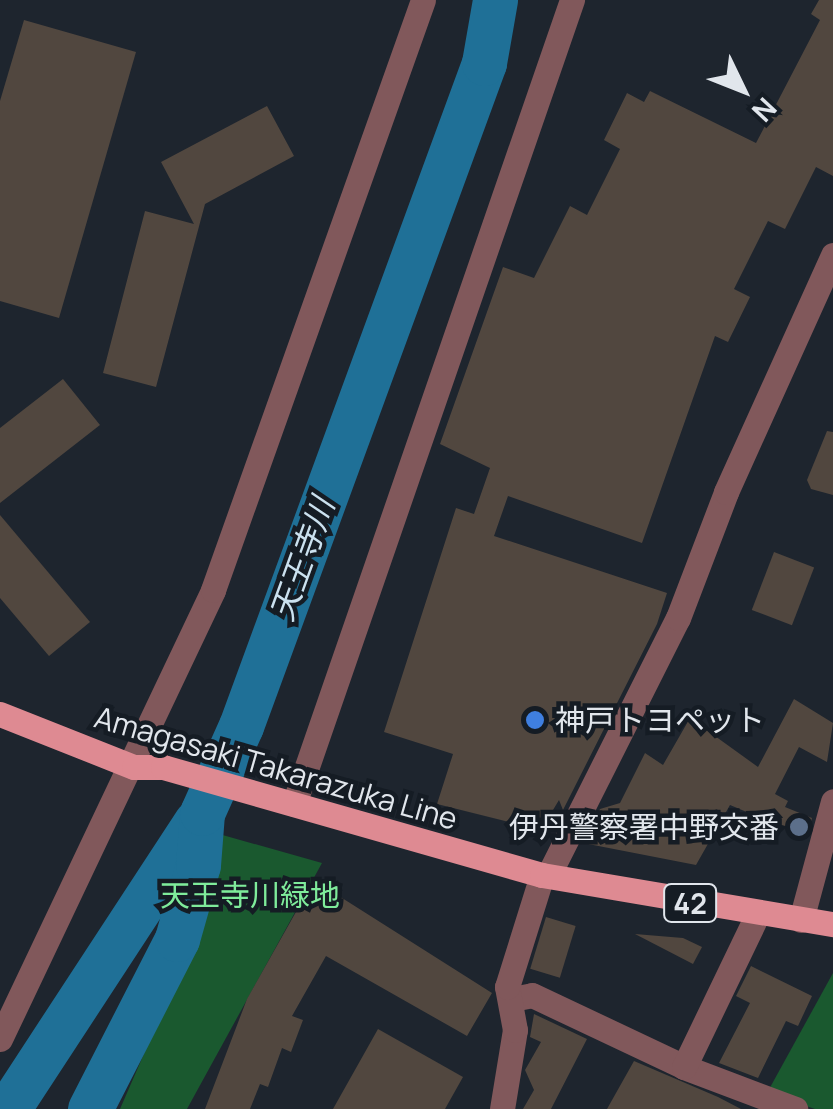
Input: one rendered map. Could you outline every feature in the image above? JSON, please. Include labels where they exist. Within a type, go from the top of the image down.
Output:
[{"type":"main road","name":"Amagasaki Takarazuka Line","points":[[0,714],[134,767],[163,767],[545,875],[833,924]]},
{"type":"street","points":[[0,1039],[134,767],[213,590],[423,0]]},
{"type":"street","points":[[286,802],[572,0]]},
{"type":"street","points":[[502,1109],[515,1030],[512,999],[506,987],[545,875],[678,618],[726,492],[833,255]]},
{"type":"street","points":[[800,920],[833,801]]},
{"type":"street","points":[[684,1067],[758,914]]},
{"type":"street","points":[[512,999],[532,995],[684,1067],[796,1109]]},
{"type":"green space","name":"天王寺川緑地","points":[[219,834],[322,863],[187,1109],[120,1109],[183,964]]},
{"type":"green space","points":[[833,973],[833,1109],[815,1109],[767,1093]]},
{"type":"building","points":[[819,0],[833,0],[833,176],[816,167],[785,229],[768,221],[734,289],[750,297],[728,342],[715,336],[642,543],[508,496],[494,536],[667,593],[657,624],[563,810],[559,800],[541,830],[437,804],[453,754],[384,732],[456,508],[474,514],[490,468],[440,444],[503,267],[534,278],[570,206],[587,215],[620,149],[604,140],[627,93],[644,102],[650,91],[756,143],[820,20],[811,14]]},
{"type":"building","points":[[24,20],[136,52],[59,318],[0,301],[0,101]]},
{"type":"building","points":[[267,106],[294,156],[205,204],[156,387],[103,373],[145,211],[194,224],[161,162]]},
{"type":"building","points":[[63,379],[100,425],[0,503],[0,428]]},
{"type":"building","points":[[827,431],[833,432],[833,495],[811,489],[807,480]]},
{"type":"building","points":[[0,515],[90,622],[49,656],[0,598]]},
{"type":"building","points":[[774,552],[814,567],[792,625],[752,610]]},
{"type":"building","points":[[794,699],[833,723],[827,762],[799,747],[775,794],[788,801],[785,807],[812,818],[807,837],[730,805],[696,865],[583,843],[600,809],[620,803],[645,753],[663,765],[690,718],[758,767]]},
{"type":"building","points":[[320,884],[492,993],[467,1036],[326,956],[292,1016],[303,1020],[291,1052],[282,1048],[268,1087],[260,1084],[250,1109],[205,1109],[247,999],[310,887],[316,890]]},
{"type":"building","points":[[546,917],[576,926],[560,978],[530,969]]},
{"type":"building","points":[[635,934],[683,938],[702,947],[693,964]]},
{"type":"building","points":[[751,966],[812,996],[798,1026],[786,1021],[758,1078],[719,1063],[750,1003],[736,996]]},
{"type":"building","points":[[534,1014],[587,1039],[551,1109],[523,1109],[534,1090],[525,1070],[541,1042],[530,1037]]},
{"type":"building","points":[[378,1029],[463,1077],[445,1109],[333,1109]]},
{"type":"building","points":[[634,1061],[718,1097],[741,1109],[607,1109]]},
{"type":"waterway","name":"天王寺川","points":[[90,1109],[177,939],[198,865],[202,813],[241,726],[484,63],[495,0]]},
{"type":"waterway","points":[[8,1109],[196,822]]},
{"type":"place","name":"神戸トヨペット","points":[[535,720]]},
{"type":"place","name":"伊丹警察署中野交番","points":[[799,827]]}]
